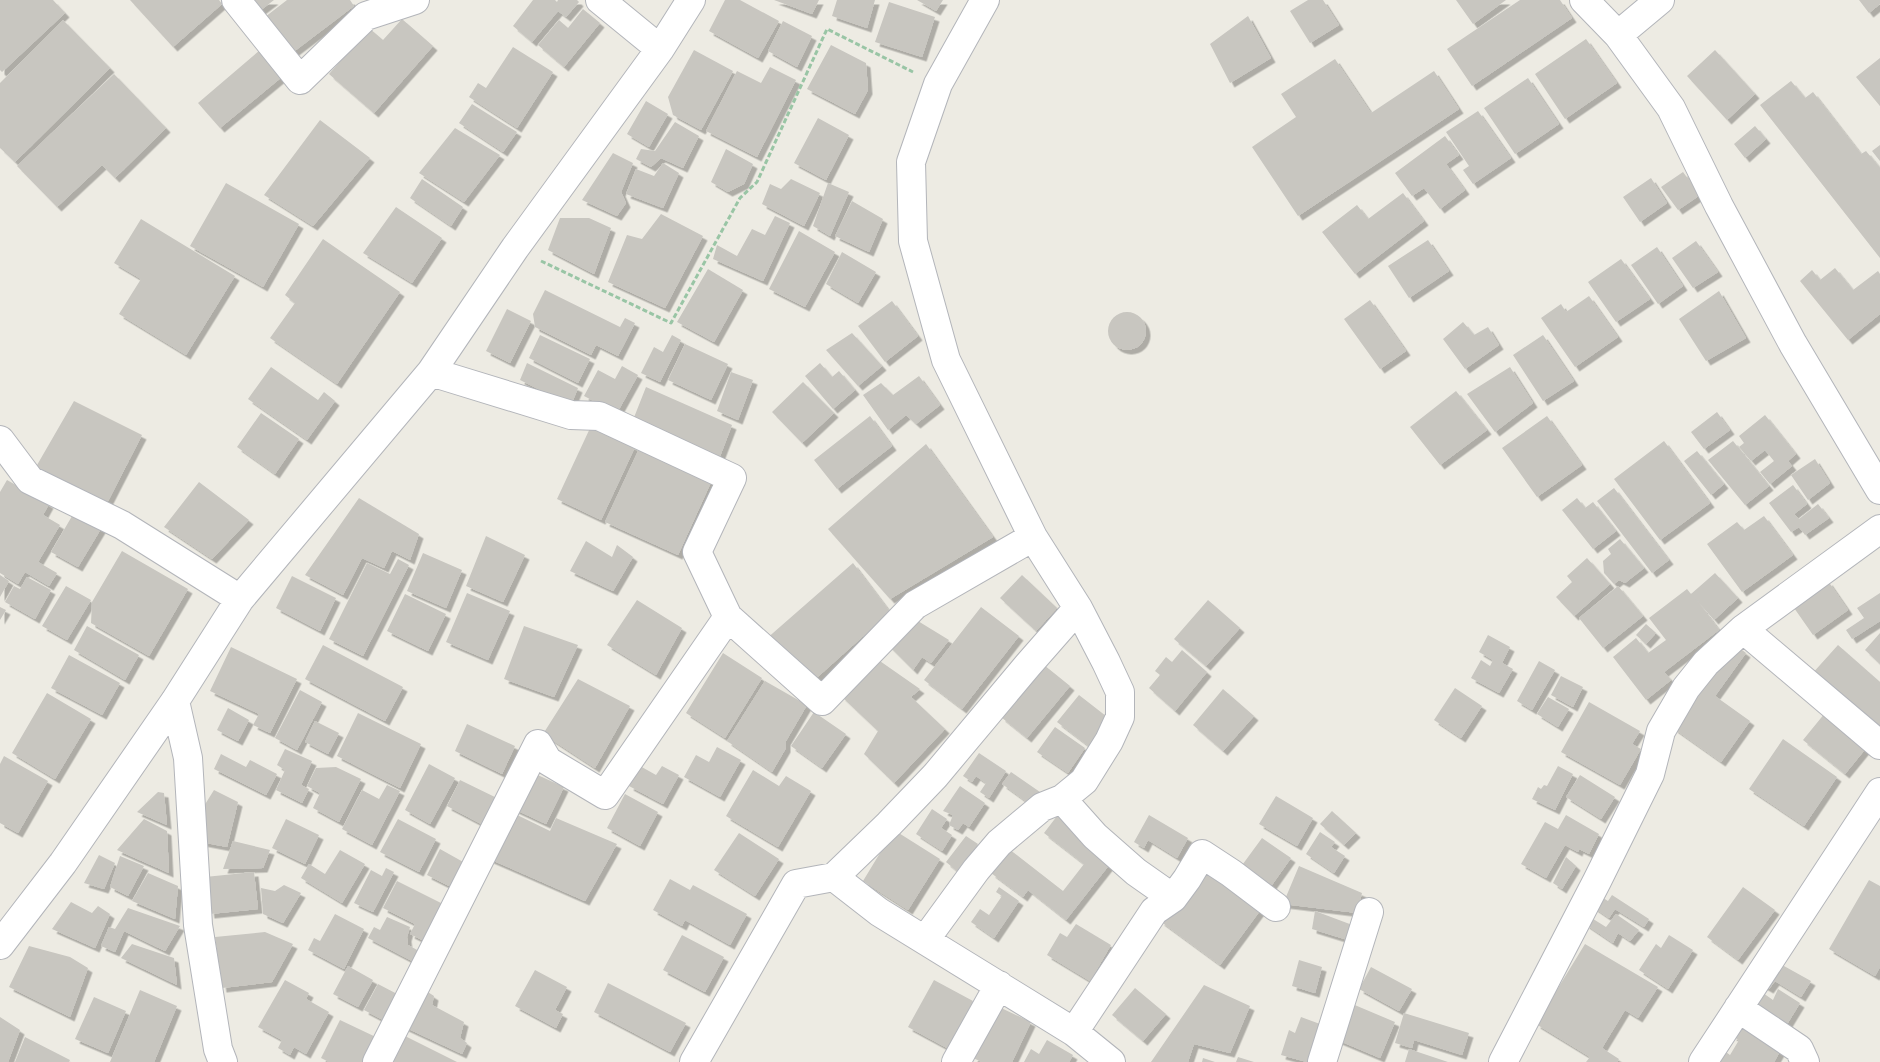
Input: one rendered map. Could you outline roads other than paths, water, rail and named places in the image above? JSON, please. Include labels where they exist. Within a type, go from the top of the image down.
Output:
[{"type":"street","points":[[236,0],[300,80],[366,16],[415,0]]},
{"type":"street","points":[[600,0],[660,49]]},
{"type":"street","points":[[0,945],[63,863],[175,701],[240,599],[432,372],[515,248],[660,49],[691,0]]},
{"type":"street","points":[[925,940],[976,870],[999,843],[1042,807],[1062,799],[1084,782],[1109,741],[1120,717],[1120,692],[1078,608],[1033,537],[946,360],[913,241],[911,162],[938,84],[985,0]]},
{"type":"street","points":[[1584,0],[1618,35],[1671,108],[1719,206],[1793,344],[1880,490]]},
{"type":"street","points":[[1618,35],[1660,0]]},
{"type":"street","points":[[432,372],[571,415],[599,416],[732,478],[697,552],[728,618],[822,701],[915,605],[1033,537]]},
{"type":"street","points":[[0,440],[30,480],[122,525],[240,599]]},
{"type":"street","points":[[1503,1062],[1650,774],[1661,731],[1686,688],[1701,669],[1743,629],[1880,529]]},
{"type":"street","points":[[694,1062],[796,884],[834,877],[889,824],[936,776],[1078,608]]},
{"type":"street","points":[[377,1062],[538,744],[548,762],[605,795],[728,618]]},
{"type":"street","points":[[1743,629],[1880,745]]},
{"type":"street","points":[[175,701],[188,758],[198,926],[218,1050],[223,1062]]},
{"type":"street","points":[[1703,1062],[1880,792]]},
{"type":"street","points":[[1062,799],[1094,836],[1136,872],[1173,898]]},
{"type":"street","points":[[1074,1032],[1154,911],[1173,898],[1202,854],[1231,873],[1276,908]]},
{"type":"street","points":[[834,877],[878,912],[1074,1032],[1111,1062]]},
{"type":"street","points":[[1322,1062],[1369,912]]},
{"type":"street","points":[[956,1062],[999,985]]},
{"type":"street","points":[[1738,1008],[1799,1049],[1805,1062]]}]
